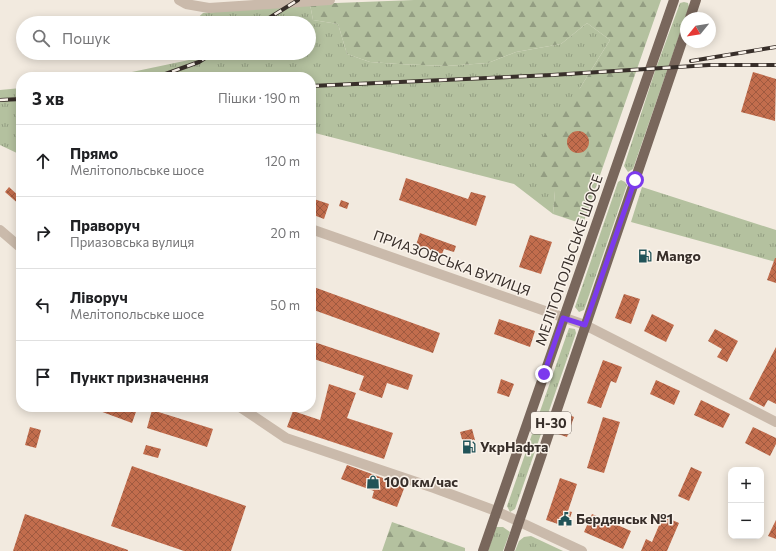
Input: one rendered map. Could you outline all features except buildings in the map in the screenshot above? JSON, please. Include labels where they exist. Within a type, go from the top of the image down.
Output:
[{"type":"main road","name":"МЕЛІТОПОЛЬСЬКЕ ШОСЕ","points":[[482,551],[674,0]]},
{"type":"main road","points":[[692,12],[696,0]]},
{"type":"main road","name":"Н-30","points":[[508,551],[680,48]]},
{"type":"street","points":[[183,2],[209,8],[284,1],[330,0]]},
{"type":"street","points":[[0,230],[16,244]]},
{"type":"street","name":"ПРИАЗОВСЬКА ВУЛИЦЯ","points":[[316,231],[585,325],[776,422]]},
{"type":"street","points":[[247,412],[286,438],[427,485],[496,511],[582,551]]},
{"type":"green space","points":[[414,0],[661,0],[583,224],[553,214],[555,191],[534,178],[540,141],[580,88],[610,40],[587,23],[561,44],[516,52],[488,63],[446,66],[370,62],[347,54],[338,24],[316,20],[316,16],[312,16],[310,4]]},
{"type":"green space","points":[[680,3],[688,3],[689,7],[687,12],[680,12],[680,33],[633,169],[628,172],[624,166],[655,71]]},
{"type":"green space","points":[[310,4],[312,16],[200,16],[203,13]]},
{"type":"green space","points":[[316,20],[338,24],[347,54],[370,62],[398,64],[446,66],[488,63],[516,52],[561,44],[587,23],[610,40],[580,88],[555,191],[553,214],[514,184],[316,133],[316,72],[132,72],[189,60],[316,60]]},
{"type":"green space","points":[[16,88],[16,153],[0,145],[0,90]]},
{"type":"green space","points":[[621,180],[627,185],[584,310],[579,312],[575,307],[618,182]]},
{"type":"green space","points":[[642,187],[776,230],[776,262],[631,222]]},
{"type":"green space","points":[[569,328],[575,329],[576,333],[515,509],[510,512],[507,506]]},
{"type":"green space","points":[[392,522],[465,548],[465,551],[382,551]]},
{"type":"green space","points":[[496,527],[503,527],[510,532],[503,551],[488,551]]},
{"type":"green space","points":[[531,536],[563,551],[515,551],[519,541],[524,537]]},
{"type":"railway","points":[[272,16],[298,0]]},
{"type":"railway","points":[[691,61],[776,47]]},
{"type":"railway","points":[[171,72],[202,60]]},
{"type":"railway","points":[[316,86],[552,75],[709,65],[776,65]]},
{"type":"railway","points":[[0,100],[16,99]]},
{"type":"place","name":"Mango","points":[[645,256]]},
{"type":"place","name":"УкрНафта","points":[[469,447]]},
{"type":"place","name":"100 км/час","points":[[373,482]]},
{"type":"place","name":"Бердянськ №1","points":[[565,519]]},
{"type":"route","points":[[544,374],[563,318],[585,325],[635,180]]}]
